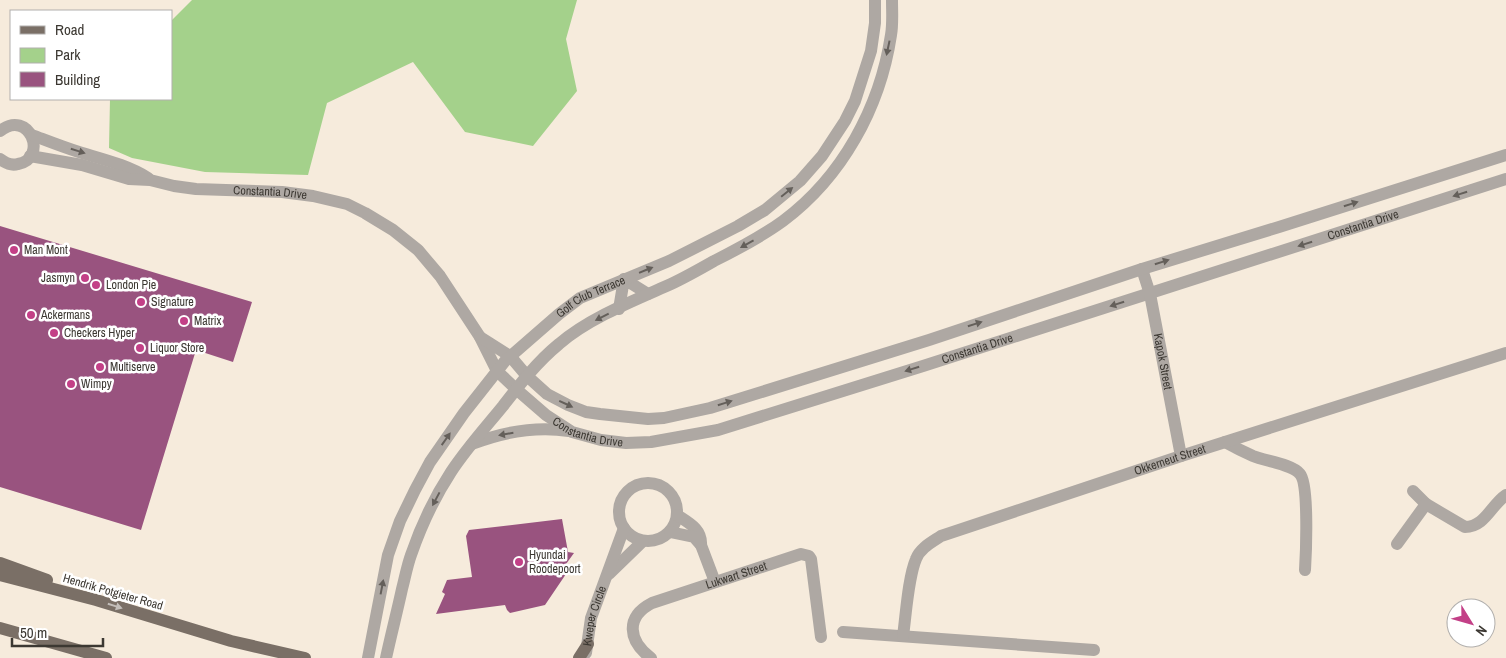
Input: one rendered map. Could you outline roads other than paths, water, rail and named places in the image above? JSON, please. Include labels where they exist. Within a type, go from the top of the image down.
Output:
[{"type":"main road","points":[[0,563],[55,582],[96,600]]},
{"type":"main road","name":"Hendrik Potgieter Road","points":[[0,575],[96,600],[231,641],[305,658]]},
{"type":"main road","points":[[0,628],[102,657]]},
{"type":"main road","points":[[0,636],[102,657]]},
{"type":"street","name":"Golf Club Terrace","points":[[368,658],[388,555],[400,521],[430,462],[464,413],[510,356],[580,298],[669,261],[738,226],[765,210],[800,181],[822,156],[852,108],[872,51],[875,0]]},
{"type":"street","name":"Golf Club Terrace","points":[[386,658],[410,558],[436,497],[472,444],[527,376],[559,344],[572,334],[619,308],[750,243],[783,221],[812,195],[828,178],[847,152],[872,106],[883,73],[891,34],[892,0]]},
{"type":"street","name":"Constantia Drive","points":[[0,131],[10,125],[22,126],[32,135],[141,173],[150,180]]},
{"type":"street","points":[[0,159],[17,165],[24,162],[34,148],[32,135]]},
{"type":"street","name":"Constantia Drive","points":[[480,336],[510,356],[527,376],[547,394],[568,406],[586,412],[627,418],[664,418],[710,408],[929,340],[1142,269],[1506,155]]},
{"type":"street","name":"Constantia Drive","points":[[30,156],[82,165],[128,179],[150,180],[174,186],[196,189],[282,192],[313,196],[347,204],[393,230],[418,250],[440,276],[480,336],[497,371],[546,415],[572,432],[602,440],[626,443],[651,442],[718,430],[1150,294],[1506,179]]},
{"type":"street","name":"Kapok Street","points":[[1142,269],[1150,294],[1181,456]]},
{"type":"street","points":[[619,308],[624,279],[648,294]]},
{"type":"street","name":"Okkerneut Street","points":[[903,636],[911,576],[916,558],[928,544],[941,536],[1181,456],[1506,353]]},
{"type":"street","points":[[472,444],[500,434],[538,429],[572,432]]},
{"type":"street","points":[[1225,442],[1252,456],[1291,468],[1300,474],[1304,483],[1307,528],[1305,570]]},
{"type":"street","name":"Kweper Circle","points":[[585,654],[591,618],[624,528],[619,515],[620,505],[624,496],[630,489],[639,485],[648,483],[658,485],[666,489],[673,496],[677,505],[677,515]]},
{"type":"street","points":[[1413,491],[1426,504],[1465,527],[1472,527],[1485,518],[1506,494]]},
{"type":"street","points":[[1397,544],[1426,504]]},
{"type":"street","points":[[702,545],[694,537],[670,532],[675,524],[677,515],[699,532],[715,582]]},
{"type":"street","points":[[624,528],[634,538],[643,541]]},
{"type":"street","name":"Kweper Circle","points":[[607,575],[643,541],[653,541],[662,538],[670,532]]},
{"type":"street","name":"Lukwart Street","points":[[651,658],[638,645],[632,630],[634,619],[639,612],[652,603],[801,554],[809,556],[811,559],[821,637]]},
{"type":"street","points":[[843,632],[1094,650]]},
{"type":"place","name":"Man Mont","points":[[14,250]]},
{"type":"place","name":"Jasmyn","points":[[85,278]]},
{"type":"place","name":"London Pie","points":[[96,285]]},
{"type":"place","name":"Signature","points":[[141,302]]},
{"type":"place","name":"Ackermans","points":[[31,315]]},
{"type":"place","name":"Matrix","points":[[184,321]]},
{"type":"place","name":"Checkers Hyper","points":[[54,333]]},
{"type":"place","name":"Liquor Store","points":[[140,348]]},
{"type":"place","name":"Multiserve","points":[[100,367]]},
{"type":"place","name":"Wimpy","points":[[71,384]]},
{"type":"place","name":"Hyundai Roodepoort","points":[[519,562]]}]
